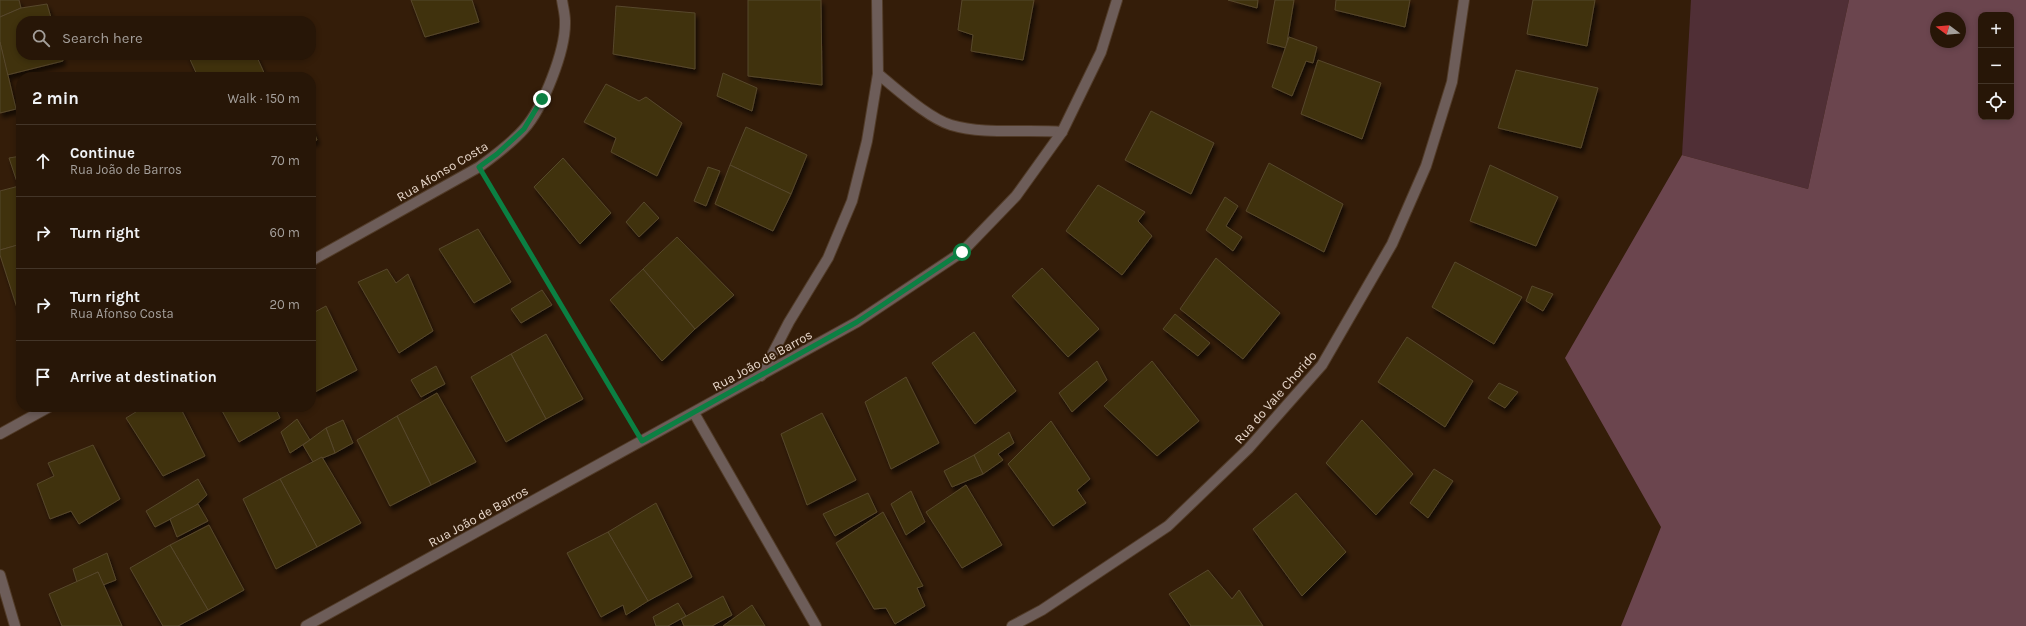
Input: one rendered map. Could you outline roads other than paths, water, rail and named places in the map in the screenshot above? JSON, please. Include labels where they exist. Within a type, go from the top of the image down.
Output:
[{"type":"street","name":"Rua Afonso Costa","points":[[316,257],[479,167],[497,154],[524,129],[542,99],[559,63],[565,22],[562,0]]},
{"type":"street","points":[[761,376],[790,322],[828,258],[852,201],[867,141],[878,74],[877,0]]},
{"type":"street","name":"Rua João de Barros","points":[[306,626],[857,322],[962,252],[1016,196],[1062,132],[1101,52],[1117,0]]},
{"type":"street","name":"Rua do Vale Chorido","points":[[1012,626],[1042,610],[1168,526],[1248,449],[1322,365],[1392,244],[1426,166],[1452,82],[1464,0]]},
{"type":"street","points":[[878,74],[916,106],[950,125],[985,130],[1062,132]]},
{"type":"street","points":[[0,434],[40,412]]},
{"type":"street","points":[[694,413],[816,626]]},
{"type":"street","points":[[0,575],[15,626]]}]
